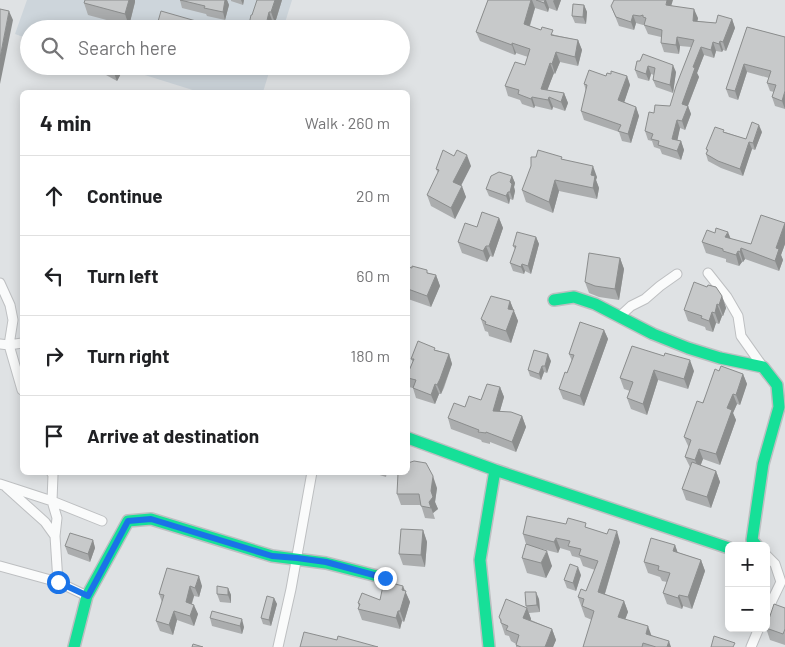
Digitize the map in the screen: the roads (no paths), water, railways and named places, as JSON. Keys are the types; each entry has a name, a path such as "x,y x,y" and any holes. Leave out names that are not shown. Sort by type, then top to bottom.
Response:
{"street":[{"path":"708,273 728,297 738,316 741,336 777,385 779,407 763,464 752,540 754,542"},
{"path":"619,317 630,306 645,299 677,274"},
{"path":"0,283 10,305 13,320 5,345 20,385"},
{"path":"554,300 574,297 595,304 688,348 720,358 763,367"},
{"path":"5,345 20,344"},
{"path":"410,439 495,470 725,547"},
{"path":"489,647 480,560 495,470"},
{"path":"53,475 52,501 57,518 55,536 58,582"},
{"path":"278,647 297,558 311,475"},
{"path":"1,483 102,521"},
{"path":"1,483 45,522 55,536"},
{"path":"74,647 88,596 128,521 151,519 272,556 326,562 385,578"},
{"path":"771,562 785,567"},
{"path":"770,605 781,582 771,562"},
{"path":"0,566 58,582 88,596"},
{"path":"751,647 757,632"}]}
